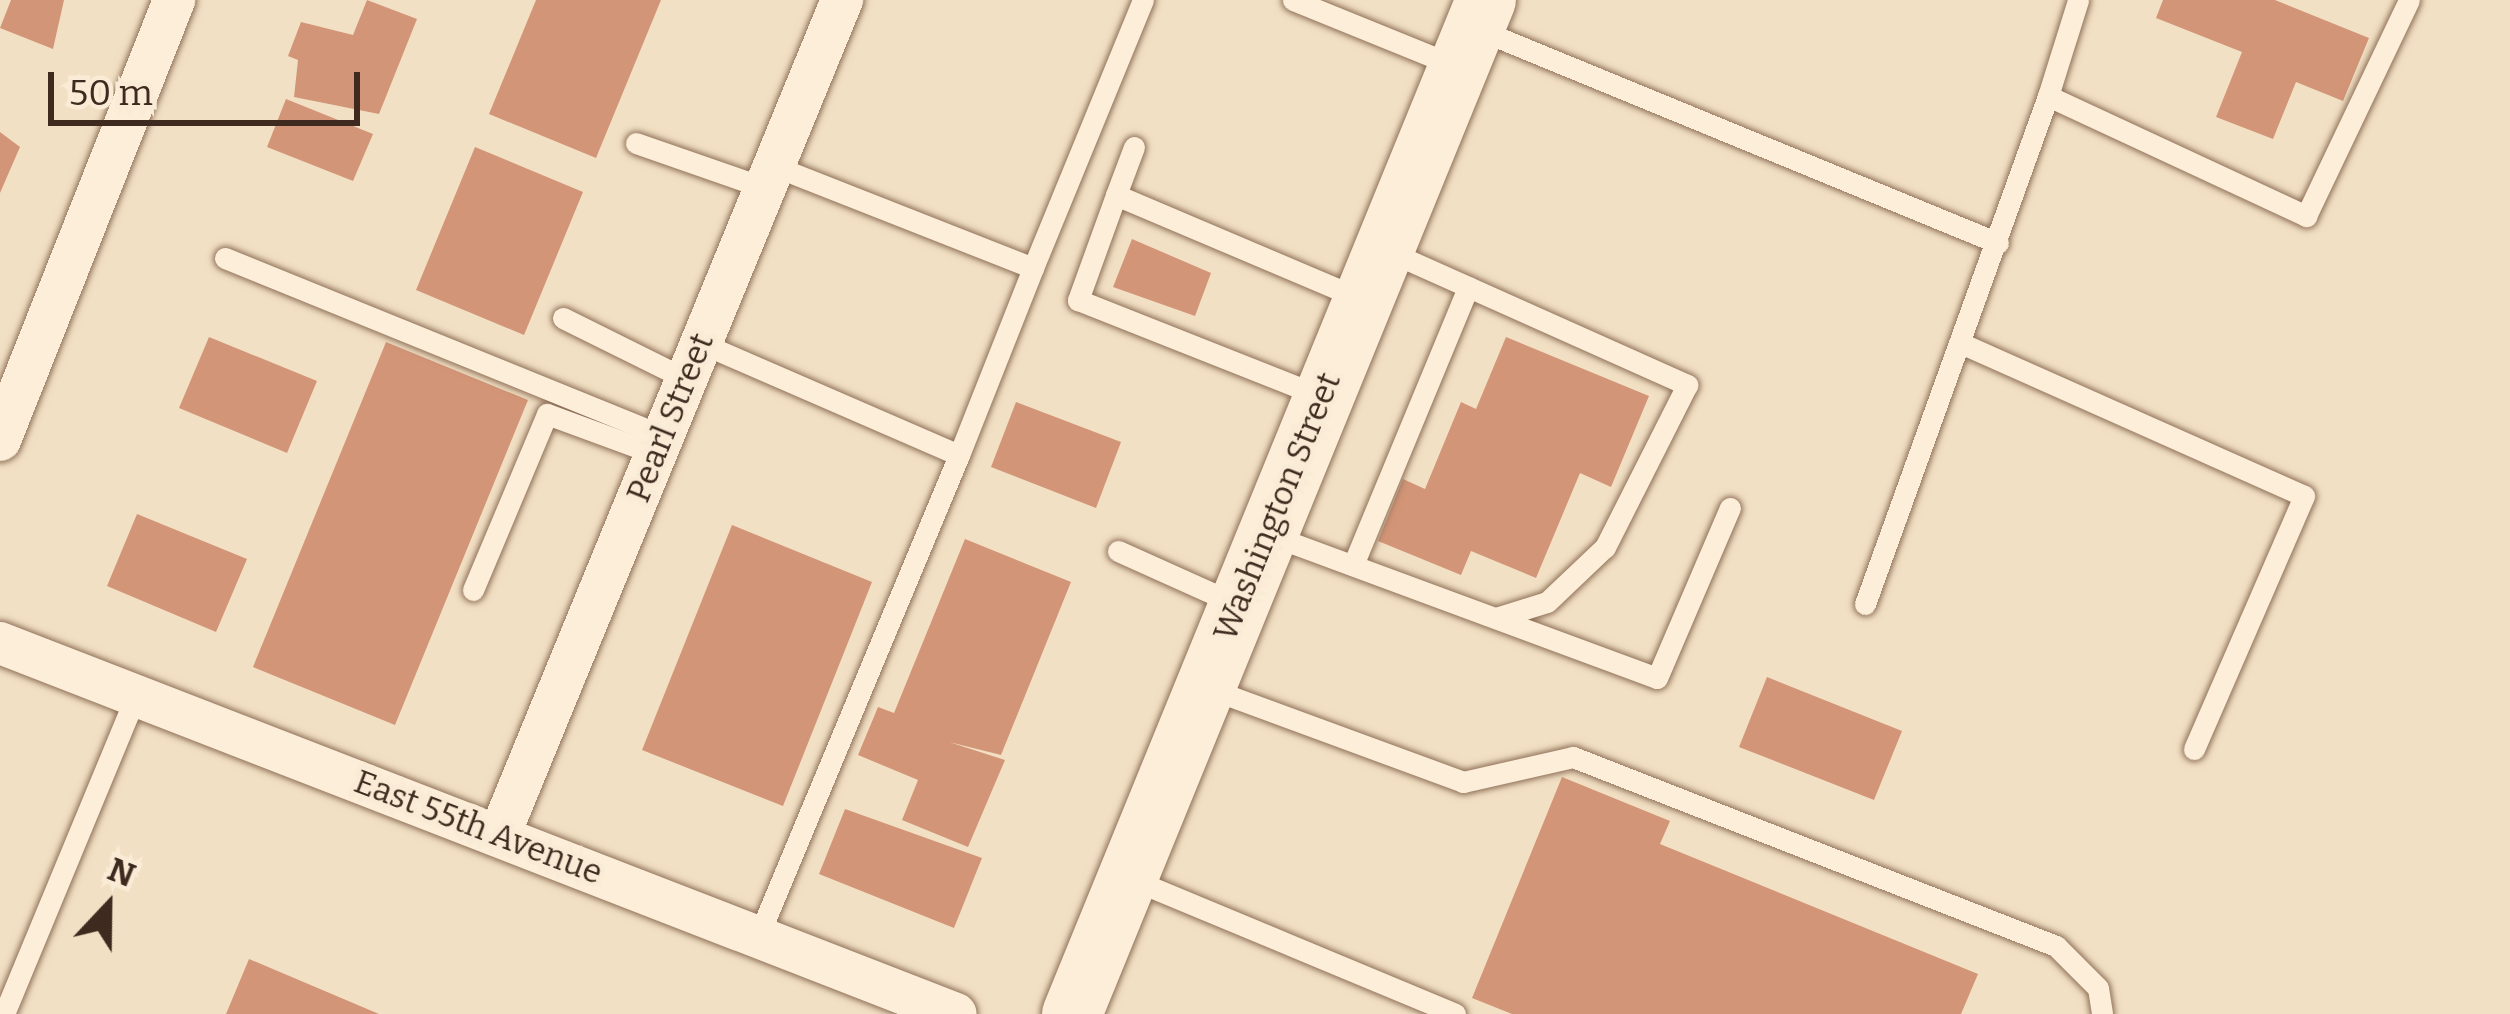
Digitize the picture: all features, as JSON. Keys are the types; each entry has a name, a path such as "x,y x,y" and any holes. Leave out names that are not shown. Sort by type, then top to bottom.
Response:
{"main road":[{"name":"Washington Street","path":"1072,1014 1472,31"}],"street":[{"path":"0,440 174,0"},
{"name":"Pearl Street","path":"499,836 842,0"},
{"name":"East 55th Avenue","path":"0,643 956,1014"}],"lane":[{"path":"758,937 1143,0"},
{"path":"1293,0 1472,31 1997,243"},
{"path":"1865,604 1965,345 2078,0"},
{"path":"2048,96 2306,216 2409,0"},
{"path":"636,143 769,177 1033,268"},
{"path":"1134,147 1078,300 1322,396"},
{"path":"1116,195 1372,274 1468,287 1687,386 1605,547 1547,602 1496,618"},
{"path":"225,258 659,446"},
{"path":"1353,565 1468,287"},
{"path":"563,318 959,455"},
{"path":"1965,345 2304,496 2194,749"},
{"path":"473,590 547,413 659,446"},
{"path":"1267,533 1657,678 1730,508"},
{"path":"1118,551 1238,605"},
{"path":"1204,687 1463,782 1573,757 1594,764 2056,946 2098,988 2102,1014"},
{"path":"4,1014 136,696"},
{"path":"1128,877 1455,1014"}],"building":[{"path":"11,0 64,0 53,49 0,28"},
{"path":"367,0 417,19 379,114 294,97 298,60 288,56 301,22 353,35"},
{"path":"536,0 661,0 596,158 489,114"},
{"path":"2163,0 2275,0 2369,38 2343,101 2296,82 2273,139 2216,117 2242,52 2156,18"},
{"path":"286,99 373,134 353,181 267,147"},
{"path":"0,132 20,147 0,193"},
{"path":"475,147 583,192 524,335 416,290"},
{"path":"1132,239 1211,273 1195,316 1113,287"},
{"path":"209,337 317,381 287,453 179,408"},
{"path":"1506,337 1649,396 1611,487 1580,473 1536,578 1471,551 1461,575 1378,541 1403,479 1425,489 1461,402 1476,409"},
{"path":"386,342 528,400 395,725 253,667"},
{"path":"1016,402 1121,442 1096,508 991,467"},
{"path":"137,514 247,559 216,632 107,586"},
{"path":"732,525 872,582 783,806 642,750"},
{"path":"965,539 1071,582 1001,755 949,742 1005,760 968,847 902,820 918,780 858,755 878,707 894,713"},
{"path":"1767,677 1902,731 1874,800 1739,747"},
{"path":"1562,777 1670,821 1660,844 1978,974 1961,1014 1512,1014 1472,998"},
{"path":"845,809 982,858 954,928 819,874"},
{"path":"249,959 379,1014 226,1014"}]}
